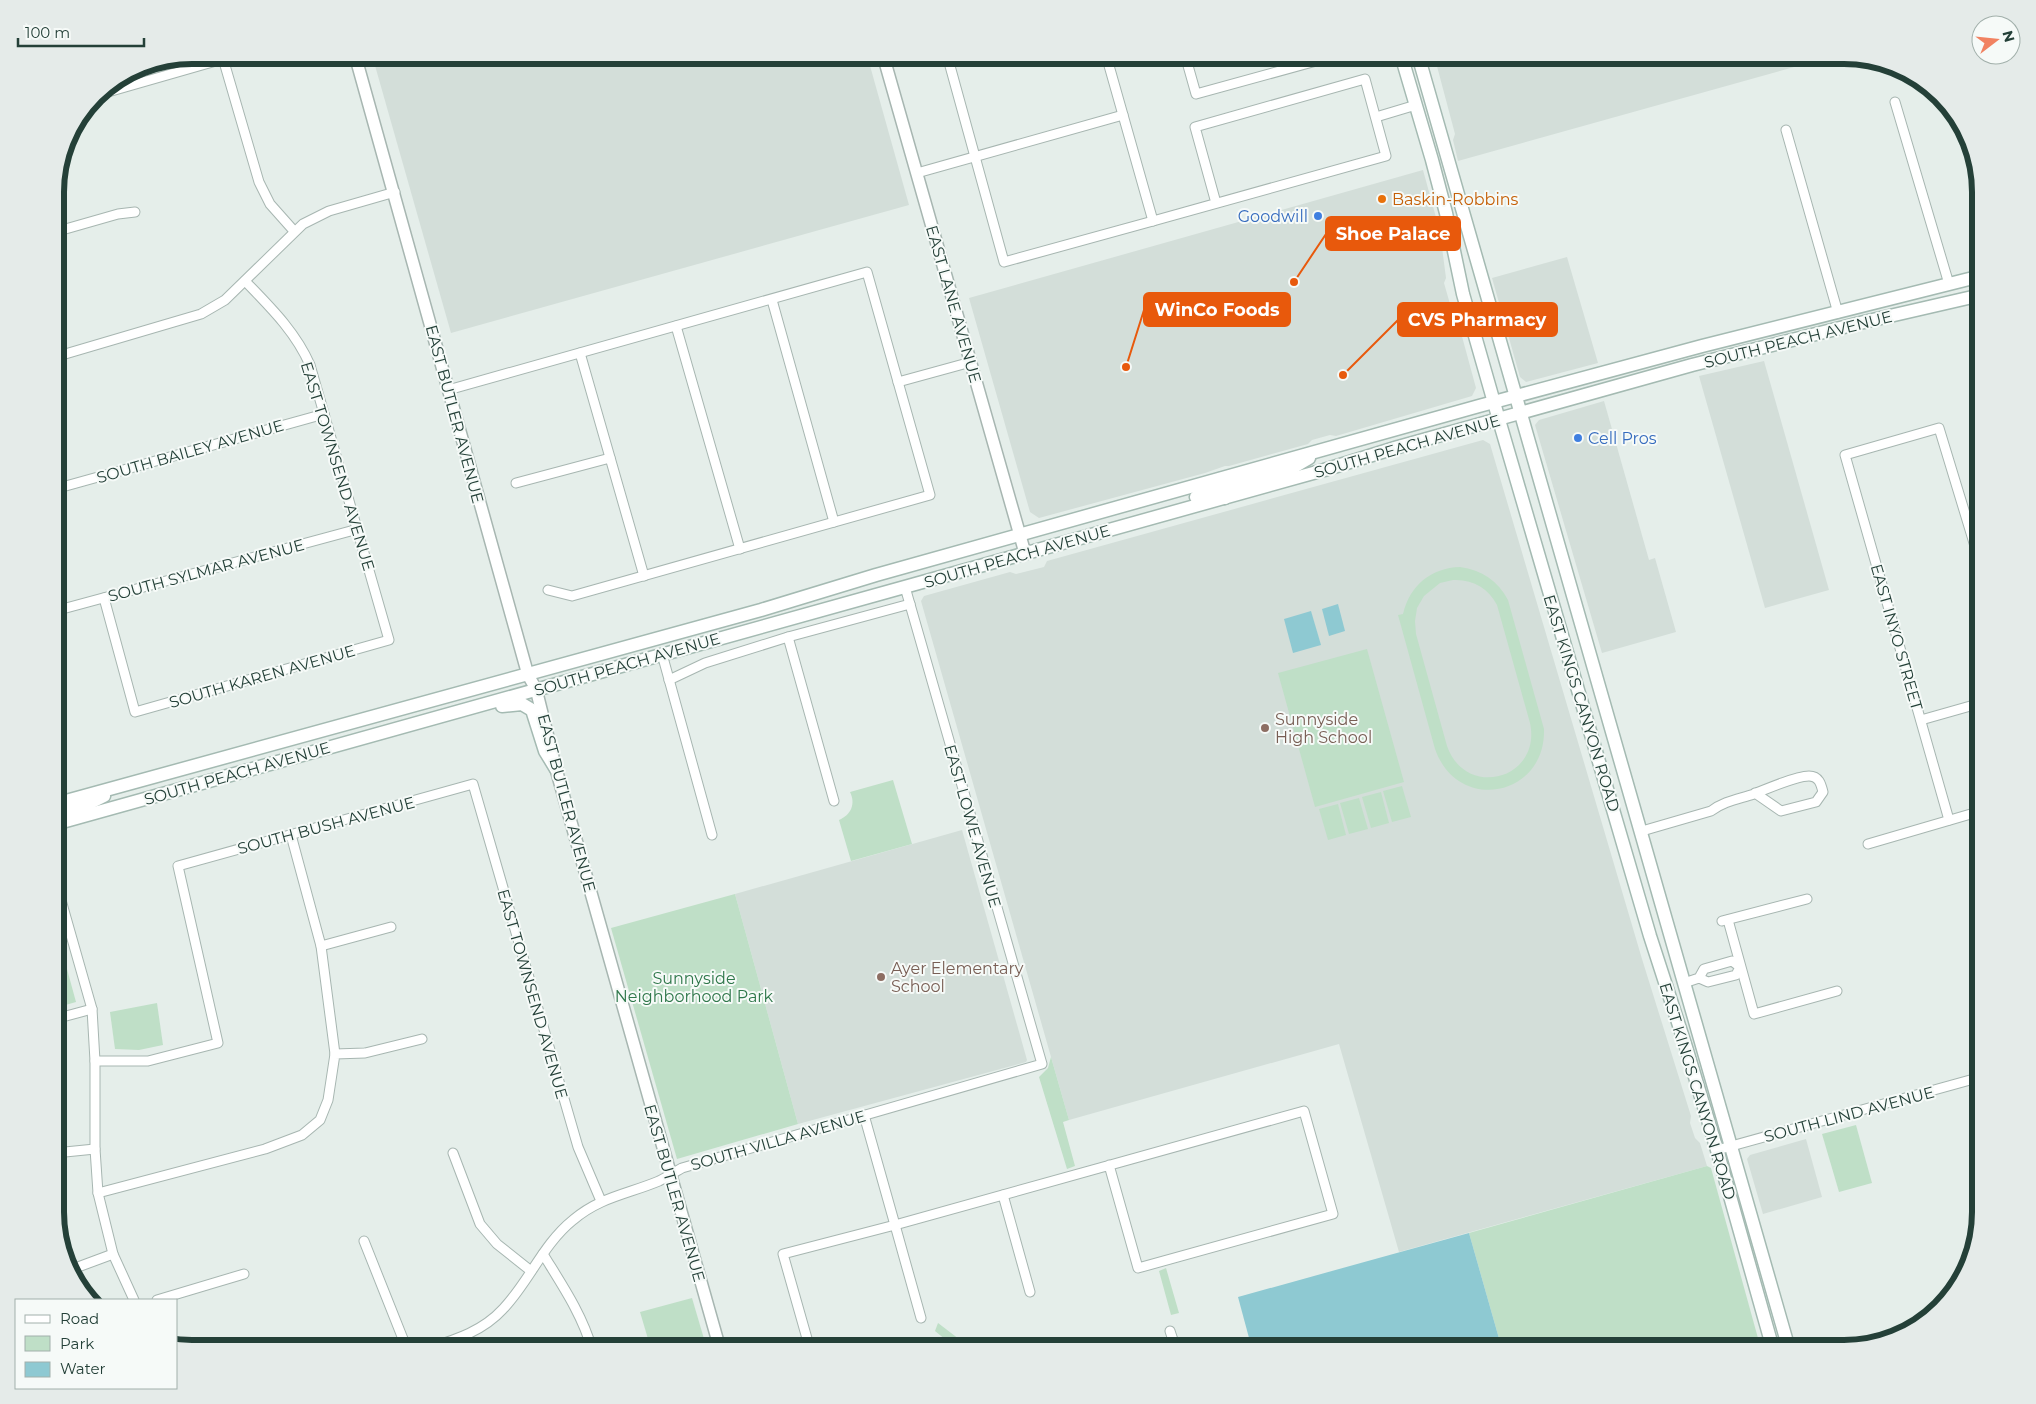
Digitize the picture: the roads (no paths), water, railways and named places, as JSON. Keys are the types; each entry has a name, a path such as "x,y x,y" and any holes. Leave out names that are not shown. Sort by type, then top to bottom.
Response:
{"main road":[{"name":"EAST KINGS CANYON ROAD","path":"1404,64 1446,213 1462,289 1499,420 1650,936 1717,1150 1770,1340"},
{"name":"EAST KINGS CANYON ROAD","path":"1421,64 1786,1340"},
{"name":"SOUTH PEACH AVENUE","path":"64,802 761,610 1020,534 1515,396 1972,278"},
{"path":"1868,321 1902,306 1940,295 1949,284"},
{"name":"SOUTH PEACH AVENUE","path":"64,821 1225,498 1692,365 1868,321 1972,298"},
{"path":"1747,351 1781,335 1832,321 1838,313"},
{"path":"1692,365 1699,357 1744,344 1758,333"},
{"path":"1225,498 1226,489 1233,485 1292,468 1324,449"},
{"path":"1120,527 1149,511 1214,491 1219,487 1220,479"},
{"path":"905,587 905,579 911,573 956,559 959,553"},
{"path":"462,710 473,712 514,703 528,706 532,710 545,751 556,768"},
{"path":"64,813 165,774"}],"street":[{"path":"114,90 199,64"},
{"path":"224,64 256,176 270,204 294,231"},
{"name":"EAST BUTLER AVENUE","path":"358,64 395,192 528,675 536,689 556,768 717,1340"},
{"name":"EAST LANE AVENUE","path":"886,64 1025,553"},
{"path":"949,64 1004,262 1386,156 1365,79 1195,127 1216,203"},
{"path":"1109,64 1153,221"},
{"path":"1188,64 1196,94 1305,64"},
{"path":"1895,102 1949,284"},
{"path":"1376,117 1416,105"},
{"path":"917,173 1123,115"},
{"path":"1786,130 1838,313"},
{"path":"64,354 201,314 219,305 294,231 311,219 329,211 395,192"},
{"path":"64,229 118,214 135,212"},
{"path":"448,390 867,272 930,495 572,596 548,590"},
{"name":"EAST TOWNSEND AVENUE","path":"245,281 277,313 296,338 310,365 390,640"},
{"path":"772,300 834,522"},
{"path":"676,326 740,549"},
{"path":"580,353 644,576"},
{"path":"898,382 971,362"},
{"name":"SOUTH BAILEY AVENUE","path":"64,486 324,414"},
{"name":"EAST INYO STREET","path":"1948,820 1845,455 1938,428 1970,527"},
{"path":"516,483 610,458"},
{"path":"1970,527 1972,534"},
{"name":"SOUTH SYLMAR AVENUE","path":"64,609 358,529"},
{"name":"EAST LOWE AVENUE","path":"905,587 1042,1064"},
{"name":"SOUTH KAREN AVENUE","path":"104,598 135,712 390,640"},
{"name":"SOUTH PEACH AVENUE","path":"669,680 705,662 910,604"},
{"path":"788,637 834,801"},
{"path":"662,654 712,835"},
{"path":"1921,720 1972,706"},
{"path":"1642,831 1710,811 1720,804 1809,776 1817,778 1823,792 1816,802 1781,811 1755,794"},
{"name":"EAST TOWNSEND AVENUE","path":"473,784 578,1147 601,1201"},
{"name":"SOUTH BUSH AVENUE","path":"94,1061 148,1061 218,1043 178,866 473,784"},
{"path":"1868,844 1972,813"},
{"path":"98,1193 265,1149 302,1135 320,1120 328,1100 335,1054 321,946 291,835"},
{"path":"1807,899 1725,921 1754,1014 1837,991"},
{"path":"64,918 92,1009 95,1149 98,1193 113,1254 134,1299"},
{"path":"321,946 390,927"},
{"path":"1699,978 1704,969 1732,961 1740,966"},
{"path":"1684,983 1699,978 1708,982 1736,975 1740,966"},
{"path":"64,1017 92,1009"},
{"path":"335,1054 365,1053 422,1039"},
{"name":"SOUTH VILLA AVENUE","path":"460,1340 502,1311 543,1254 567,1225 591,1206 601,1201 659,1181 682,1168 1042,1064"},
{"name":"SOUTH LIND AVENUE","path":"1717,1150 1972,1079"},
{"path":"807,1340 783,1254 895,1225 1109,1165 1304,1111 1333,1214 1138,1268 1109,1165"},
{"path":"864,1115 921,1318"},
{"path":"64,1152 95,1149"},
{"path":"453,1152 480,1224 497,1244 531,1271"},
{"path":"1003,1195 1030,1292"},
{"path":"364,1241 403,1340"},
{"path":"77,1268 113,1254"},
{"path":"543,1254 584,1322 589,1340"},
{"path":"159,1299 244,1274"},
{"path":"1170,1331 1173,1340"}],"water":[{"path":"1338,604 1345,631 1329,636 1322,609"},
{"path":"1311,611 1321,645 1293,653 1284,619"},
{"path":"1469,1233 1499,1340 1250,1340 1238,1297"}],"place":[{"name":"Baskin-Robbins","path":"1382,199"},
{"name":"Goodwill","path":"1318,216"},
{"name":"Shoe Palace","path":"1294,282"},
{"name":"WinCo Foods","path":"1126,367"},
{"name":"CVS Pharmacy","path":"1343,375"},
{"name":"Cell Pros","path":"1578,438"},
{"name":"Sunnyside High School","path":"1265,728"},
{"name":"Ayer Elementary School","path":"881,977"}],"park label":[{"name":"Sunnyside Neighborhood Park","path":"694,987"}]}
